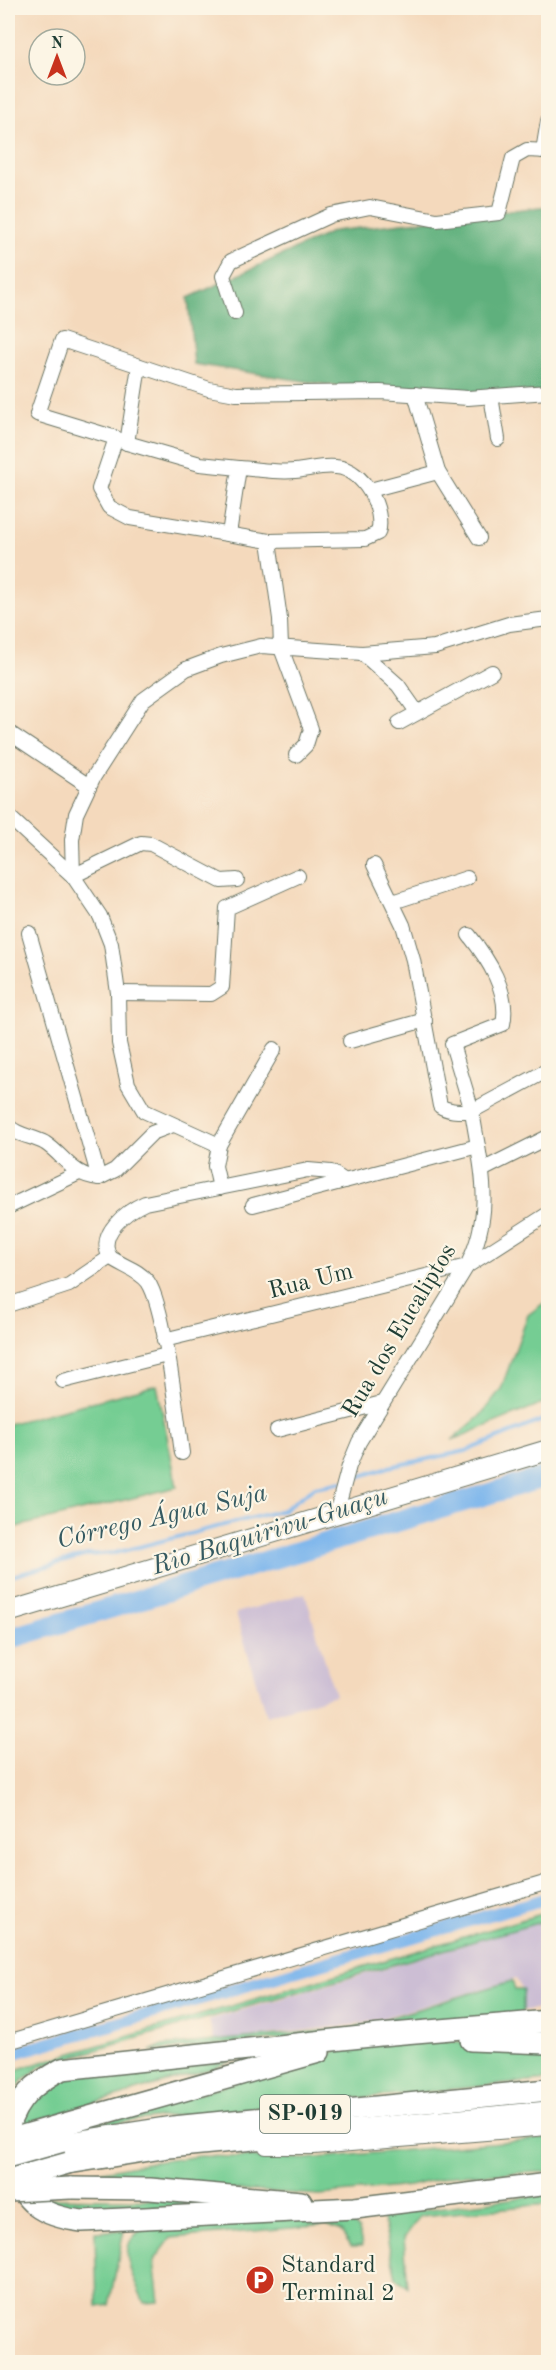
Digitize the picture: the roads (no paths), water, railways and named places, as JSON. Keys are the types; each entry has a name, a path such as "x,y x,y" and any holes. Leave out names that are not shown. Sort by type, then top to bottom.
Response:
{"main road":[{"path":"8,1612 549,1450"},
{"path":"8,2128 13,2112 23,2096 45,2078 62,2069 381,2035 549,2021"},
{"path":"8,2140 63,2144 381,2035 549,2043"},
{"name":"SP-019","path":"8,2158 63,2144 173,2127 549,2090"},
{"name":"SP-019","path":"8,2180 63,2144 213,2142 549,2112"},
{"path":"8,2165 17,2186 29,2202 45,2213 82,2221 355,2208 549,2184"},
{"path":"8,2192 71,2188 209,2192 355,2208"}],"street":[{"path":"234,313 223,276 231,261 331,215 370,207 437,220 499,213 513,158 527,150 546,151 549,121"},
{"path":"139,366 122,440 99,489 109,507 130,518 269,541 365,539 378,533 382,521 370,490 348,471 336,466 292,472 200,464 122,440 37,414 62,340 209,389 236,394 491,396 549,392"},
{"path":"415,394 438,472 479,538"},
{"path":"491,396 498,439"},
{"path":"229,534 239,468"},
{"path":"370,490 438,472"},
{"path":"269,541 280,619 281,648 311,729 306,745 296,755"},
{"path":"73,876 72,840 75,823 89,786 143,700 186,669 221,656 261,646 362,653 435,647 509,624 549,619"},
{"path":"362,653 398,685 417,712"},
{"path":"399,723 492,672"},
{"path":"8,732 89,786"},
{"path":"8,816 73,876 100,916 115,964 119,1043 128,1084 144,1111 219,1145"},
{"path":"73,876 141,843 151,844 221,881 237,880"},
{"path":"374,865 393,902 413,960 440,1106 445,1110 472,1111 549,1070"},
{"path":"118,993 211,994 218,991 222,987 227,908 298,876"},
{"path":"393,902 467,878"},
{"path":"29,933 99,1178"},
{"name":"Rua dos Eucaliptos","path":"336,1514 349,1466 382,1403 467,1266 480,1235 484,1217 482,1170 472,1111 452,1044 503,1024 505,1014 504,1001 489,960 469,935"},
{"path":"350,1041 425,1020"},
{"path":"220,1188 215,1166 219,1145 274,1049"},
{"path":"8,1126 15,1133 47,1144 79,1173 99,1178 115,1170 152,1133 173,1125"},
{"path":"482,1170 549,1137"},
{"path":"253,1205 478,1146"},
{"path":"182,1453 164,1340 154,1297 146,1280 110,1257 107,1251 108,1237 125,1213 145,1203 308,1170 331,1172 345,1181"},
{"path":"8,1207 79,1173"},
{"path":"467,1266 549,1214"},
{"path":"8,1305 69,1285 110,1257"},
{"name":"Rua Um","path":"164,1340 467,1266"},
{"path":"63,1381 166,1355"},
{"path":"277,1430 382,1403"},
{"path":"8,2042 549,1882"},
{"path":"213,2142 314,2147 549,2128"}],"waterway":[{"name":"Córrego Água Suja","path":"349,1480 389,1467 466,1451 548,1418 546,1334 548,1332"},
{"name":"Rio Baquirivu-Guaçu","path":"8,1639 548,1476"},
{"name":"Córrego Água Suja","path":"8,1575 12,1576 87,1555 115,1553 283,1510 315,1487 342,1482"},
{"path":"8,2055 548,1898"}],"place":[{"name":"Standard Terminal 2","path":"260,2280"}]}
